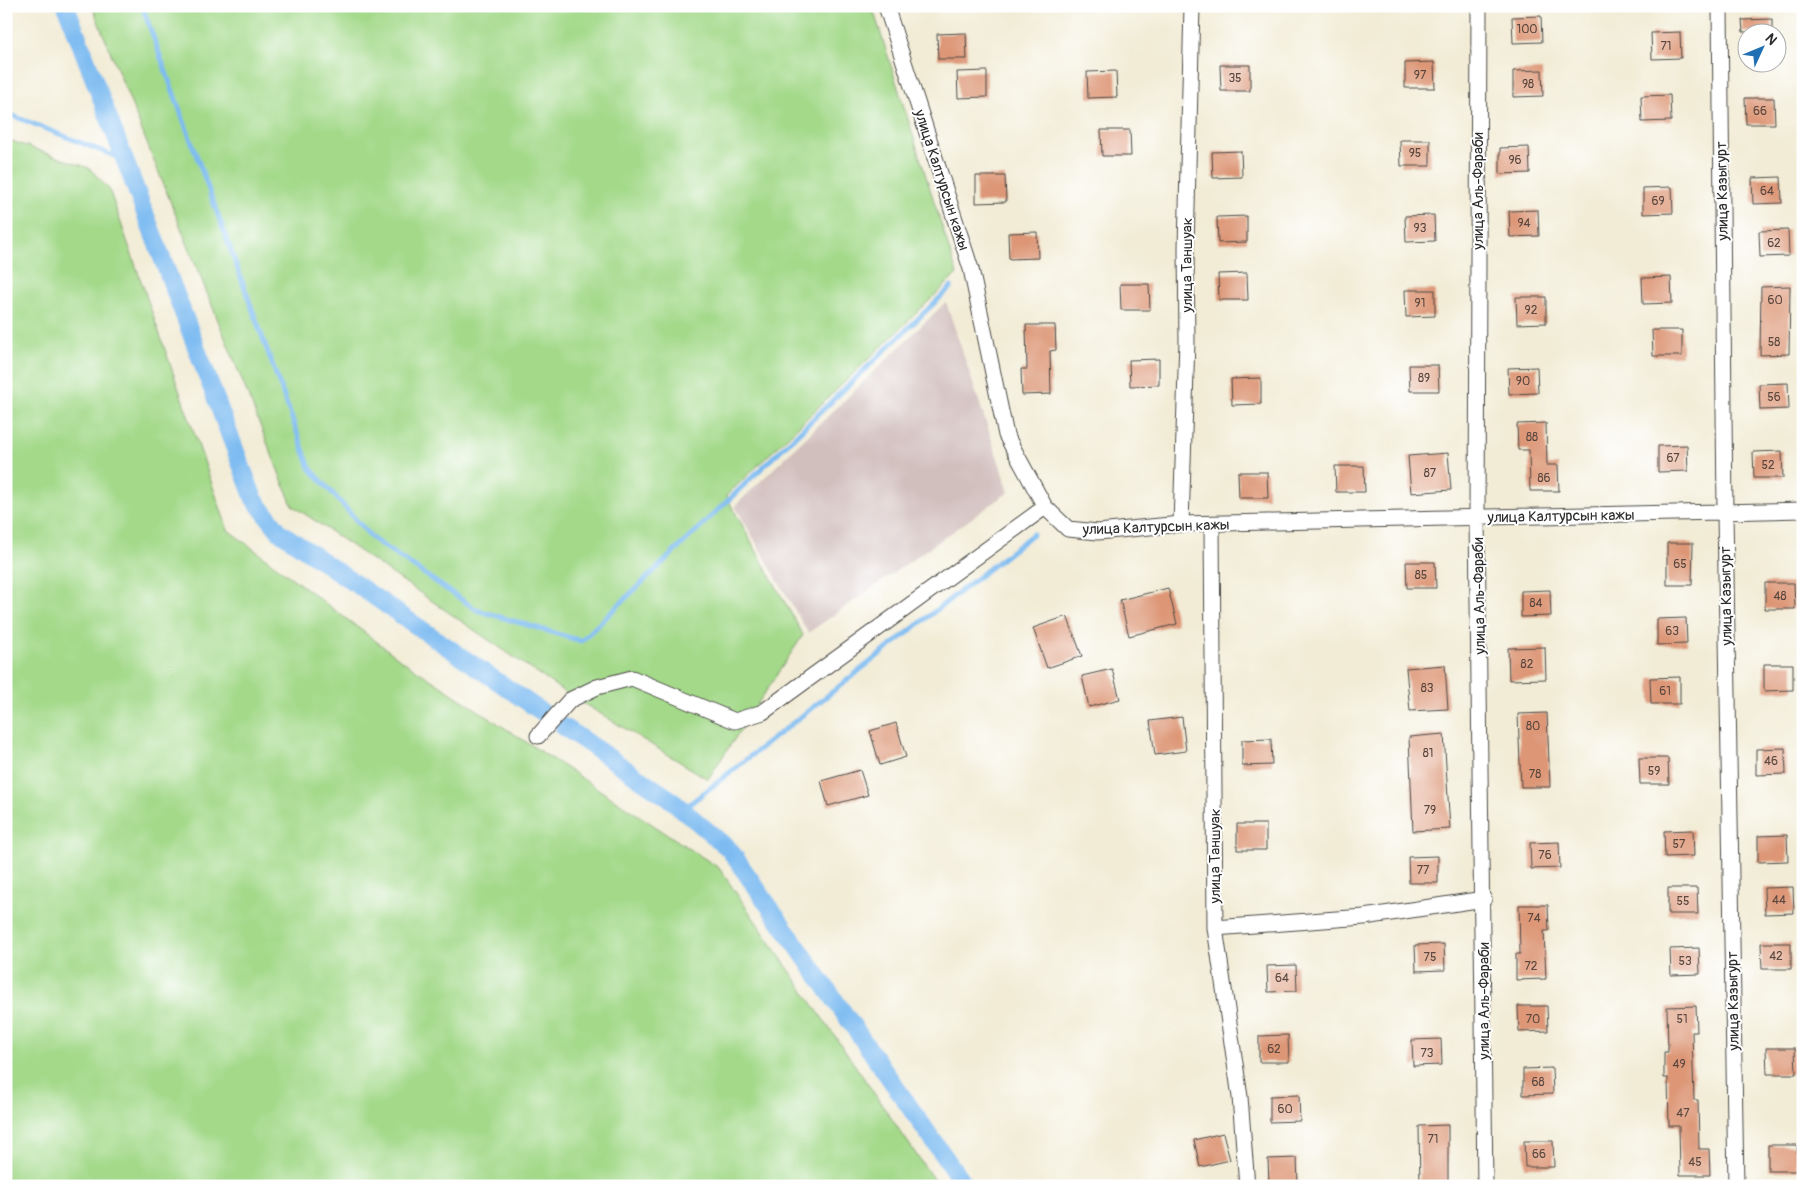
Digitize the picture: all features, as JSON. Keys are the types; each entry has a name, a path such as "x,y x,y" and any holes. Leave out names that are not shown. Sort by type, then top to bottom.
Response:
{"street":[{"name":"улица Калтурсын кажы","path":"886,6 971,269 1006,434 1045,507 1068,529 1098,532 1180,524 1212,525 1803,510"},
{"name":"улица Таншуак","path":"1180,524 1187,341 1186,248 1192,6"},
{"name":"улица Аль-Фараби","path":"1479,6 1477,518 1484,899 1486,1186"},
{"name":"улица Казыгурт","path":"1720,6 1725,512 1736,1186"},
{"path":"538,736 570,700 597,687 632,678 735,721 763,712 1045,507"},
{"name":"улица Таншуак","path":"1212,525 1215,928 1240,1097 1247,1186"},
{"path":"1215,928 1364,917 1484,899"}],"shaded area":[{"path":"946,302 1009,492 808,633 735,506"}],"green space":[{"path":"92,6 872,6 957,274 726,496 803,635 708,779 563,691 292,505"},
{"path":"6,139 89,168 109,189 228,530 401,660 719,868 938,1186 6,1186"}],"building":[{"path":"1541,16 1542,42 1513,43 1512,17"},
{"path":"1772,19 1772,22 1742,22 1742,20"},
{"path":"1680,32 1681,58 1652,59 1651,33"},
{"path":"966,33 967,59 938,59 937,34"},
{"path":"1434,62 1435,88 1405,88 1405,63"},
{"path":"1220,65 1250,65 1250,91 1221,91"},
{"path":"1542,70 1543,96 1513,97 1513,71"},
{"path":"987,71 987,97 958,98 957,72"},
{"path":"1116,71 1117,97 1088,98 1087,72"},
{"path":"1670,95 1671,121 1642,122 1641,96"},
{"path":"1745,98 1774,98 1775,124 1746,124"},
{"path":"1101,130 1130,130 1131,156 1102,156"},
{"path":"1400,140 1430,140 1430,166 1401,166"},
{"path":"1529,147 1530,173 1500,174 1500,148"},
{"path":"1241,151 1242,177 1213,178 1212,152"},
{"path":"976,176 1005,176 1006,202 976,203"},
{"path":"1781,177 1782,203 1753,204 1752,178"},
{"path":"1672,187 1673,213 1643,214 1643,188"},
{"path":"1538,210 1539,236 1510,237 1509,211"},
{"path":"1434,215 1435,241 1406,242 1405,216"},
{"path":"1247,216 1247,242 1218,243 1217,217"},
{"path":"1788,230 1789,256 1760,257 1759,231"},
{"path":"1037,232 1038,258 1009,259 1008,233"},
{"path":"1247,273 1248,300 1219,300 1218,274"},
{"path":"1671,277 1672,303 1643,304 1642,278"},
{"path":"1120,284 1149,284 1150,310 1121,310"},
{"path":"1790,286 1789,354 1760,355 1761,287"},
{"path":"1405,290 1435,290 1435,316 1406,317"},
{"path":"1516,297 1546,297 1546,323 1517,324"},
{"path":"1026,325 1055,325 1056,350 1050,351 1051,394 1022,395 1021,369 1027,369"},
{"path":"1652,330 1682,330 1682,356 1653,356"},
{"path":"1159,359 1159,385 1130,386 1129,360"},
{"path":"1409,365 1438,365 1439,391 1410,391"},
{"path":"1537,367 1538,393 1509,394 1508,368"},
{"path":"1261,378 1261,404 1232,405 1231,379"},
{"path":"1788,383 1789,409 1760,410 1759,384"},
{"path":"1546,423 1547,465 1558,465 1559,491 1530,491 1529,450 1518,450 1517,424"},
{"path":"1687,445 1688,471 1658,472 1658,446"},
{"path":"1782,451 1783,478 1754,478 1753,452"},
{"path":"1448,453 1451,490 1411,493 1408,456"},
{"path":"1335,466 1364,466 1365,492 1336,492"},
{"path":"1238,472 1267,472 1268,498 1239,498"},
{"path":"1667,543 1693,543 1692,585 1667,585"},
{"path":"1406,562 1435,562 1436,588 1407,588"},
{"path":"1765,583 1794,583 1795,609 1765,609"},
{"path":"1168,588 1177,624 1129,636 1120,600"},
{"path":"1550,590 1551,616 1521,617 1521,591"},
{"path":"1067,616 1082,656 1047,668 1033,628"},
{"path":"1686,618 1687,644 1657,645 1657,619"},
{"path":"1545,647 1546,679 1509,680 1508,648"},
{"path":"1764,664 1793,664 1793,690 1764,691"},
{"path":"1445,665 1448,709 1410,711 1406,668"},
{"path":"1112,669 1120,699 1089,707 1082,676"},
{"path":"1680,677 1680,704 1651,704 1650,678"},
{"path":"1547,713 1550,787 1521,787 1518,714"},
{"path":"1182,717 1186,751 1155,755 1150,721"},
{"path":"896,723 906,757 880,765 870,731"},
{"path":"1444,734 1450,829 1413,831 1409,737"},
{"path":"1271,739 1272,765 1242,766 1242,740"},
{"path":"1785,748 1786,774 1756,775 1756,749"},
{"path":"1639,758 1668,758 1669,784 1640,784"},
{"path":"860,770 868,795 828,806 821,781"},
{"path":"1237,824 1266,824 1266,850 1237,850"},
{"path":"1693,830 1694,856 1665,857 1664,831"},
{"path":"1787,835 1788,861 1758,862 1758,836"},
{"path":"1559,842 1560,868 1531,869 1530,843"},
{"path":"1438,856 1438,883 1409,883 1408,857"},
{"path":"1793,887 1794,913 1765,914 1764,888"},
{"path":"1668,888 1697,888 1698,914 1668,914"},
{"path":"1519,905 1548,905 1549,931 1544,931 1546,979 1516,980 1516,954 1520,954"},
{"path":"1761,943 1791,943 1791,969 1762,969"},
{"path":"1444,944 1445,970 1416,971 1415,945"},
{"path":"1699,948 1700,974 1671,975 1670,949"},
{"path":"1296,965 1297,991 1268,992 1267,966"},
{"path":"1518,1006 1547,1006 1548,1031 1519,1032"},
{"path":"1696,1006 1697,1032 1692,1032 1694,1100 1698,1100 1699,1149 1709,1149 1710,1175 1680,1175 1679,1126 1669,1126 1668,1078 1664,1078 1664,1052 1668,1052 1667,1007"},
{"path":"1288,1035 1289,1062 1259,1062 1259,1036"},
{"path":"1441,1039 1442,1065 1413,1066 1412,1040"},
{"path":"1766,1048 1795,1048 1796,1074 1767,1074"},
{"path":"1552,1068 1553,1094 1523,1095 1523,1069"},
{"path":"1299,1095 1300,1121 1270,1122 1270,1096"},
{"path":"1448,1125 1448,1186 1420,1186 1419,1126"},
{"path":"1223,1133 1230,1160 1200,1167 1194,1140"},
{"path":"1524,1141 1553,1141 1554,1167 1525,1167"},
{"path":"1768,1145 1797,1145 1798,1171 1768,1171"},
{"path":"1297,1158 1298,1184 1269,1185 1268,1159"}],"waterway":[{"path":"66,6 254,499 280,532 542,712"},
{"path":"142,6 310,468 373,539 477,610 581,641 951,287"},
{"path":"6,113 127,161"},
{"path":"682,810 1033,534"},
{"path":"564,727 670,799 729,849 965,1186"}]}
